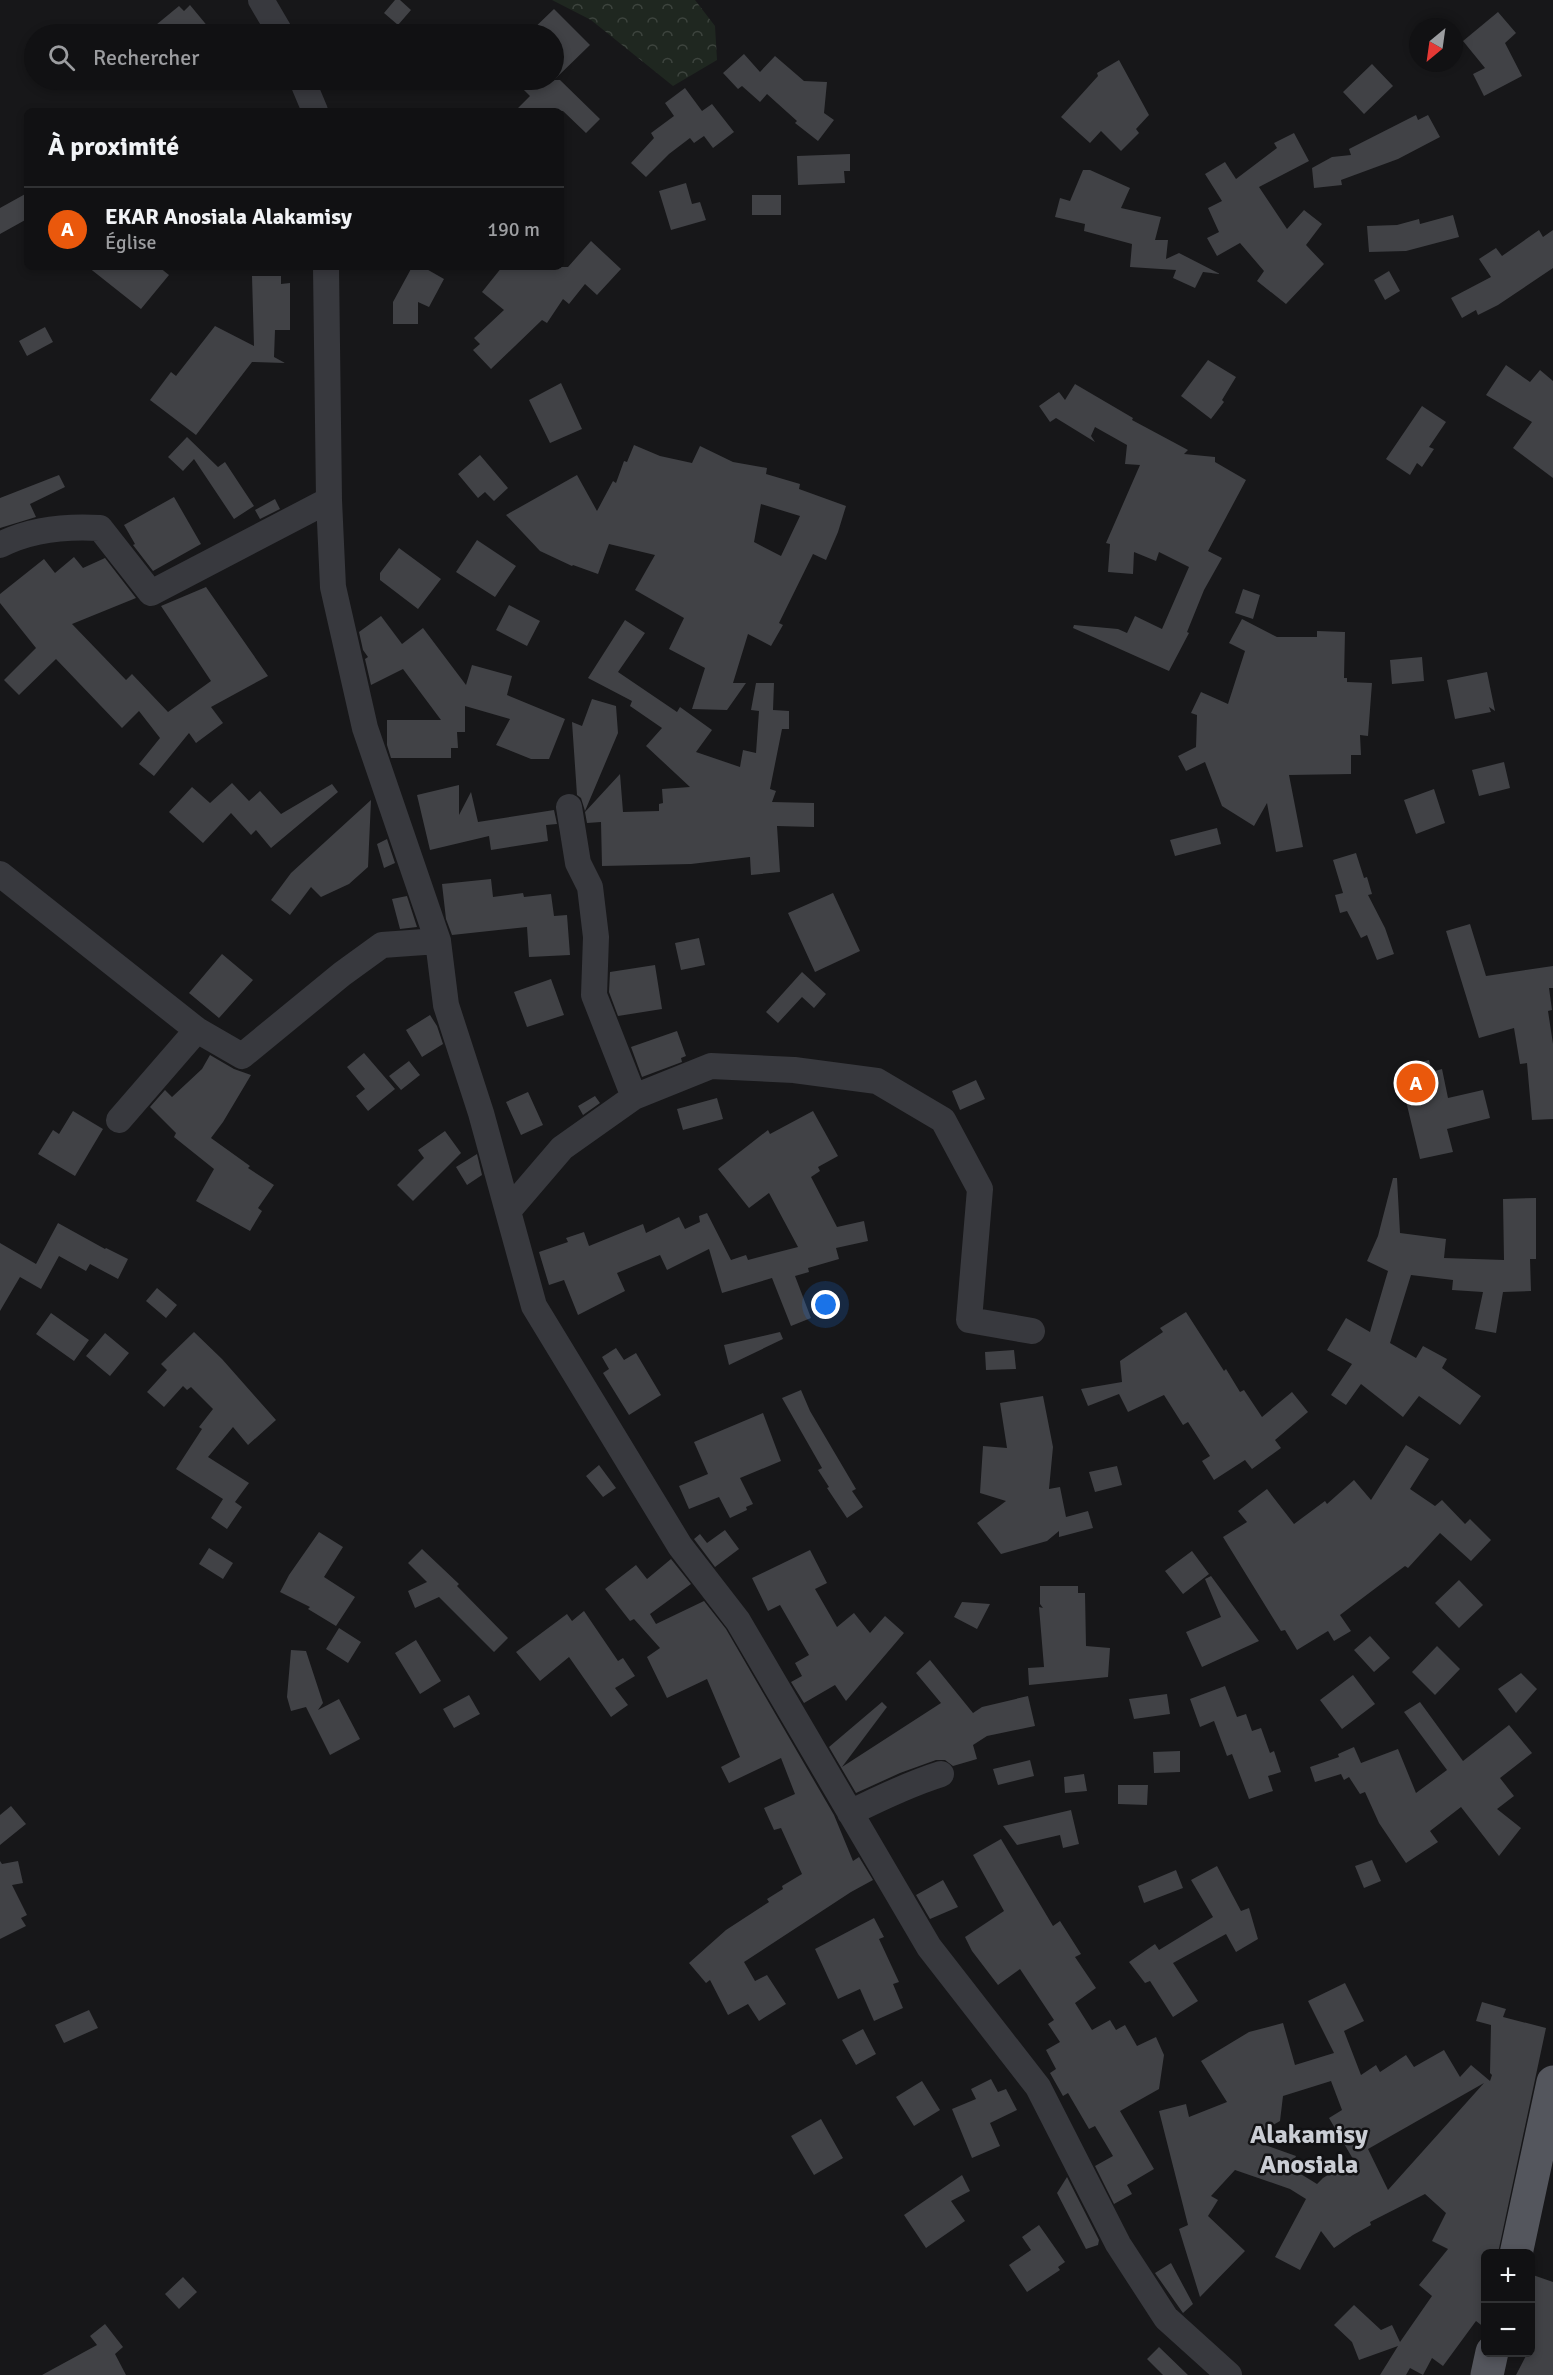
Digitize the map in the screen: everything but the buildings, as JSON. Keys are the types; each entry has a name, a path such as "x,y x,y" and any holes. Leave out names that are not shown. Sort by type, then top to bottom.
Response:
{"main road":[{"path":"1517,2249 1553,2082"},
{"path":"1487,2375 1491,2357"}],"street":[{"path":"261,0 275,24"},
{"path":"306,90 314,108"},
{"path":"326,270 329,500 333,587 364,728 438,941 446,1005 481,1113 534,1306 680,1546 738,1621 929,1947 1038,2087 1118,2244 1166,2318 1228,2375"},
{"path":"0,545 19,536 71,526 100,528 151,593 329,500"},
{"path":"568,807 578,863 590,887 596,937 594,995 634,1097"},
{"path":"0,874 196,1030 242,1056 342,974 382,945 438,941"},
{"path":"119,1120 196,1030"},
{"path":"508,1211 562,1148 634,1097 711,1066 794,1070 877,1081 943,1120 980,1189 969,1320 1032,1331"},
{"path":"850,1813 908,1785 941,1774"}],"green space":[{"path":"552,0 695,0 715,26 717,60 673,86 591,20"}],"place":[{"name":"EKAR Anosiala Alakamisy","path":"1416,1083"}],"district":[{"name":"Alakamisy Anosiala","path":"1309,2149"}]}
